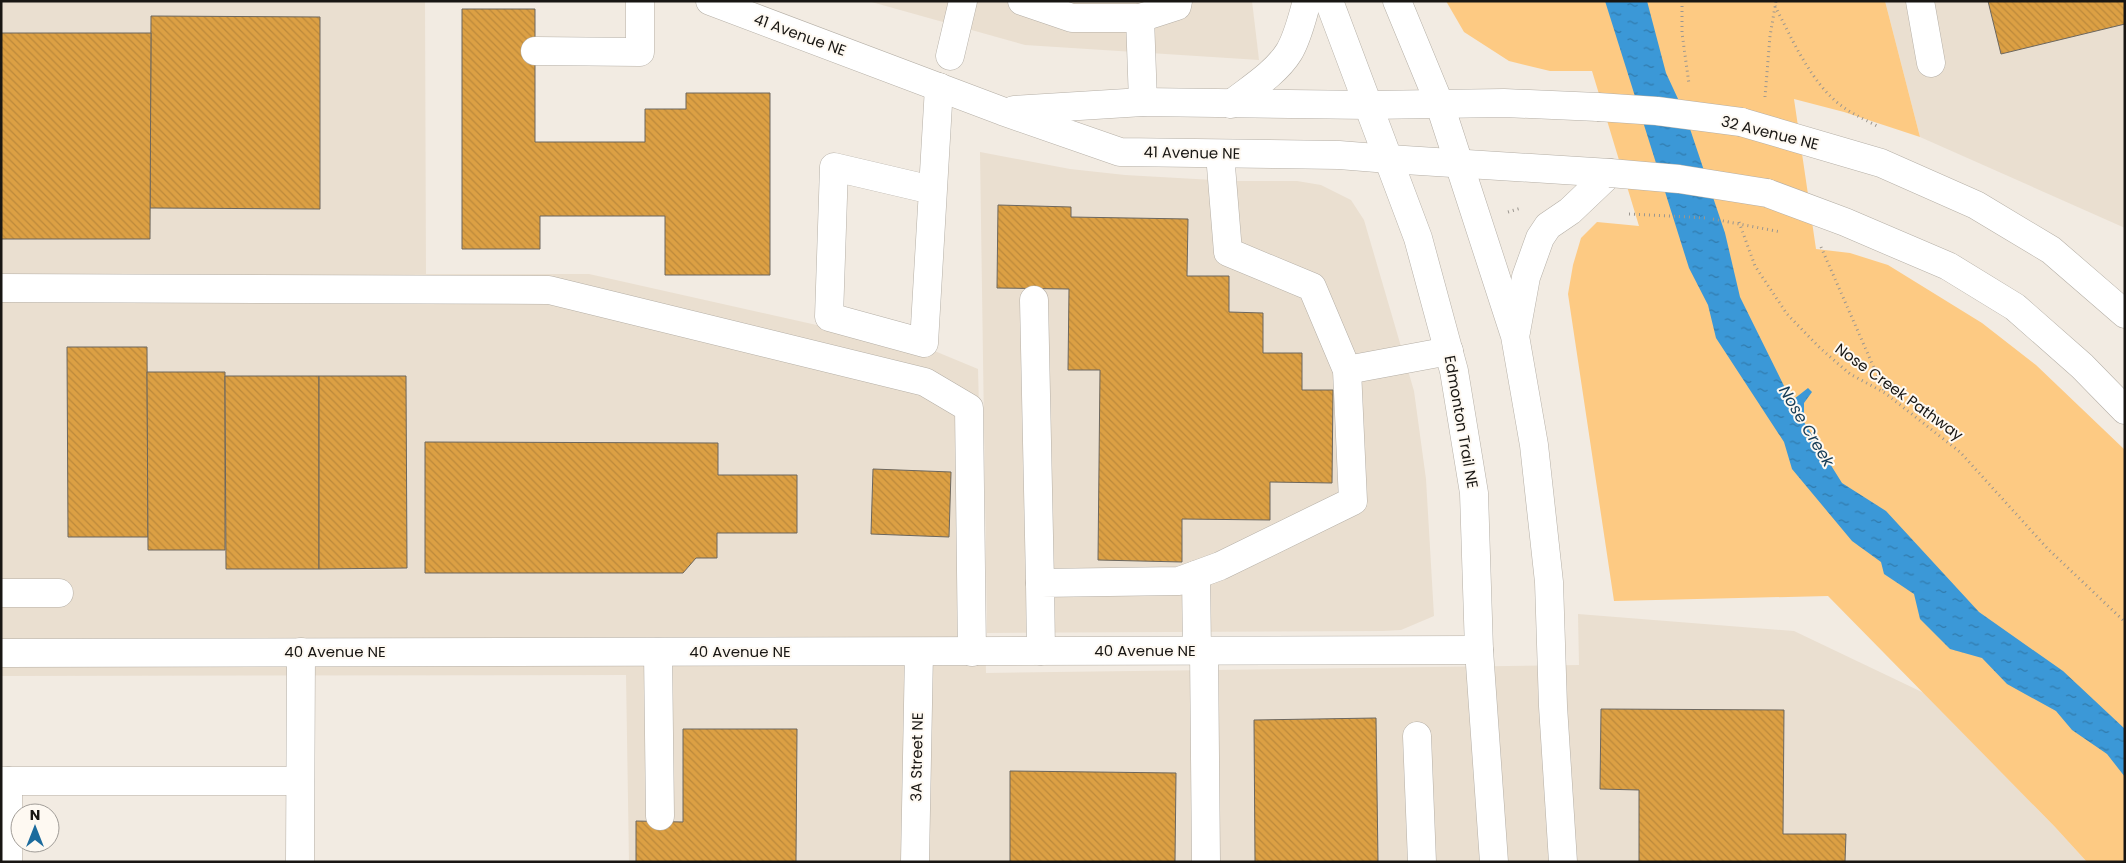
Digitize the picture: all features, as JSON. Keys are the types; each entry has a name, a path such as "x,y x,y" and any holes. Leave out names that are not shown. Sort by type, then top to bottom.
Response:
{"main road":[{"path":"535,51 640,52 640,1"},
{"name":"41 Avenue NE","path":"710,1 1002,111 1120,152 1338,155 1389,159"},
{"path":"950,56 963,1"},
{"path":"1022,1 1072,18 1140,18 1177,6 1178,1"},
{"path":"1232,104 1257,84 1288,53 1300,26 1307,1"},
{"name":"Edmonton Trail NE","path":"1329,1 1418,238 1454,372 1474,493 1479,650 1494,862"},
{"path":"1397,1 1440,105 1515,336 1534,445 1549,582 1553,706 1563,862"},
{"path":"1920,1 1931,63"},
{"path":"1140,18 1143,102"},
{"path":"932,190 834,167 829,317 924,343 939,87"},
{"name":"41 Avenue NE","path":"1002,111 1143,102 1369,105"},
{"name":"32 Avenue NE","path":"1369,105 1504,103 1657,111 1741,122 1881,163 1976,206 2051,250 2125,314"},
{"path":"1040,583 1179,581 1220,566 1353,501 1346,370 1312,287 1228,252 1220,154"},
{"path":"1389,159 1679,179 1767,193 1845,222 1948,266 2015,307 2082,366 2125,410"},
{"path":"1515,336 1526,277 1540,238 1548,226 1570,211 1610,173"},
{"path":"1,288 549,290 925,382 969,408 972,652"},
{"path":"1034,300 1041,651"},
{"path":"1346,370 1448,351"},
{"path":"1196,575 1206,862"},
{"path":"1,593 59,593"},
{"name":"40 Avenue NE","path":"1,653 1479,650"},
{"path":"300,862 301,652"},
{"path":"658,652 660,816"},
{"name":"3A Street NE","path":"915,862 919,652"},
{"path":"1417,736 1422,862"},
{"path":"8,862 5,781 300,781"}],"path":[{"path":"1682,1 1682,33 1687,77 1690,86"},
{"path":"1765,96 1776,1"},
{"path":"1775,6 1800,56 1827,92 1843,107 1884,130"},
{"path":"1502,214 1526,207"},
{"path":"1628,214 1707,218 1781,232"},
{"name":"Nose Creek Pathway","path":"1738,221 1755,266 1787,314 1820,348 1850,374 1885,393 1960,452 2047,548 2125,622"},
{"path":"1821,246 1885,393"}],"shaded area":[{"path":"1,1 425,1 426,274 589,274 937,352 978,369 986,673 1579,665 1578,614 1794,631 1924,693 2087,862 629,862 626,675 1,676"},
{"path":"868,1 1252,1 1259,60 1025,45"},
{"path":"1446,1 1885,1 1920,137 1844,112 1794,99 1816,249 1850,253 1888,265 1982,323 2036,365 2125,450 2125,862 2087,862 1828,596 1614,601 1568,294 1573,265 1581,238 1597,222 1639,226 1592,71 1550,71 1509,61 1464,32"},
{"path":"1885,1 2125,1 2125,228 1920,137"},
{"path":"980,152 1070,169 1125,175 1231,181 1297,181 1321,185 1351,200 1364,220 1414,391 1426,479 1434,616 1401,630 1383,631 987,633"}],"water":[{"path":"1605,1 1647,1 1666,73 1685,114 1725,233 1740,297 1789,396 1794,399 1808,388 1812,392 1804,403 1804,422 1842,483 1886,511 1979,612 2063,671 2125,729 2125,777 2107,754 2072,730 2056,711 2007,684 1982,658 1950,649 1920,619 1914,594 1884,574 1881,562 1852,541 1792,469 1784,442 1716,338 1708,305 1689,268"}],"building":[{"path":"1988,1 2125,1 2125,24 2001,54"},
{"path":"462,9 535,9 535,142 645,142 645,109 686,109 686,93 770,93 770,275 665,275 665,216 540,216 540,249 462,249"},
{"path":"151,16 320,17 320,209 150,208"},
{"path":"1,33 151,33 150,239 1,239"},
{"path":"998,205 1071,207 1071,217 1188,219 1187,276 1229,276 1229,312 1263,313 1263,353 1302,353 1302,390 1333,390 1332,483 1270,482 1270,520 1182,519 1182,562 1098,560 1100,370 1068,370 1069,289 997,288"},
{"path":"67,347 147,347 148,537 68,537"},
{"path":"147,372 225,372 225,550 148,550"},
{"path":"225,376 319,376 319,569 226,569"},
{"path":"319,376 406,376 407,568 319,569"},
{"path":"425,442 718,443 718,475 797,475 797,533 717,533 717,558 696,558 683,573 425,573"},
{"path":"873,469 951,472 949,537 871,534"},
{"path":"1601,709 1784,710 1783,834 1846,834 1845,862 1639,862 1639,790 1600,789"},
{"path":"1376,718 1378,862 1255,862 1254,720"},
{"path":"683,729 797,729 796,862 636,862 636,821 683,822"},
{"path":"1010,771 1176,773 1175,862 1010,862"}],"water label":[{"name":"Nose Creek","path":"1807,426"}]}
